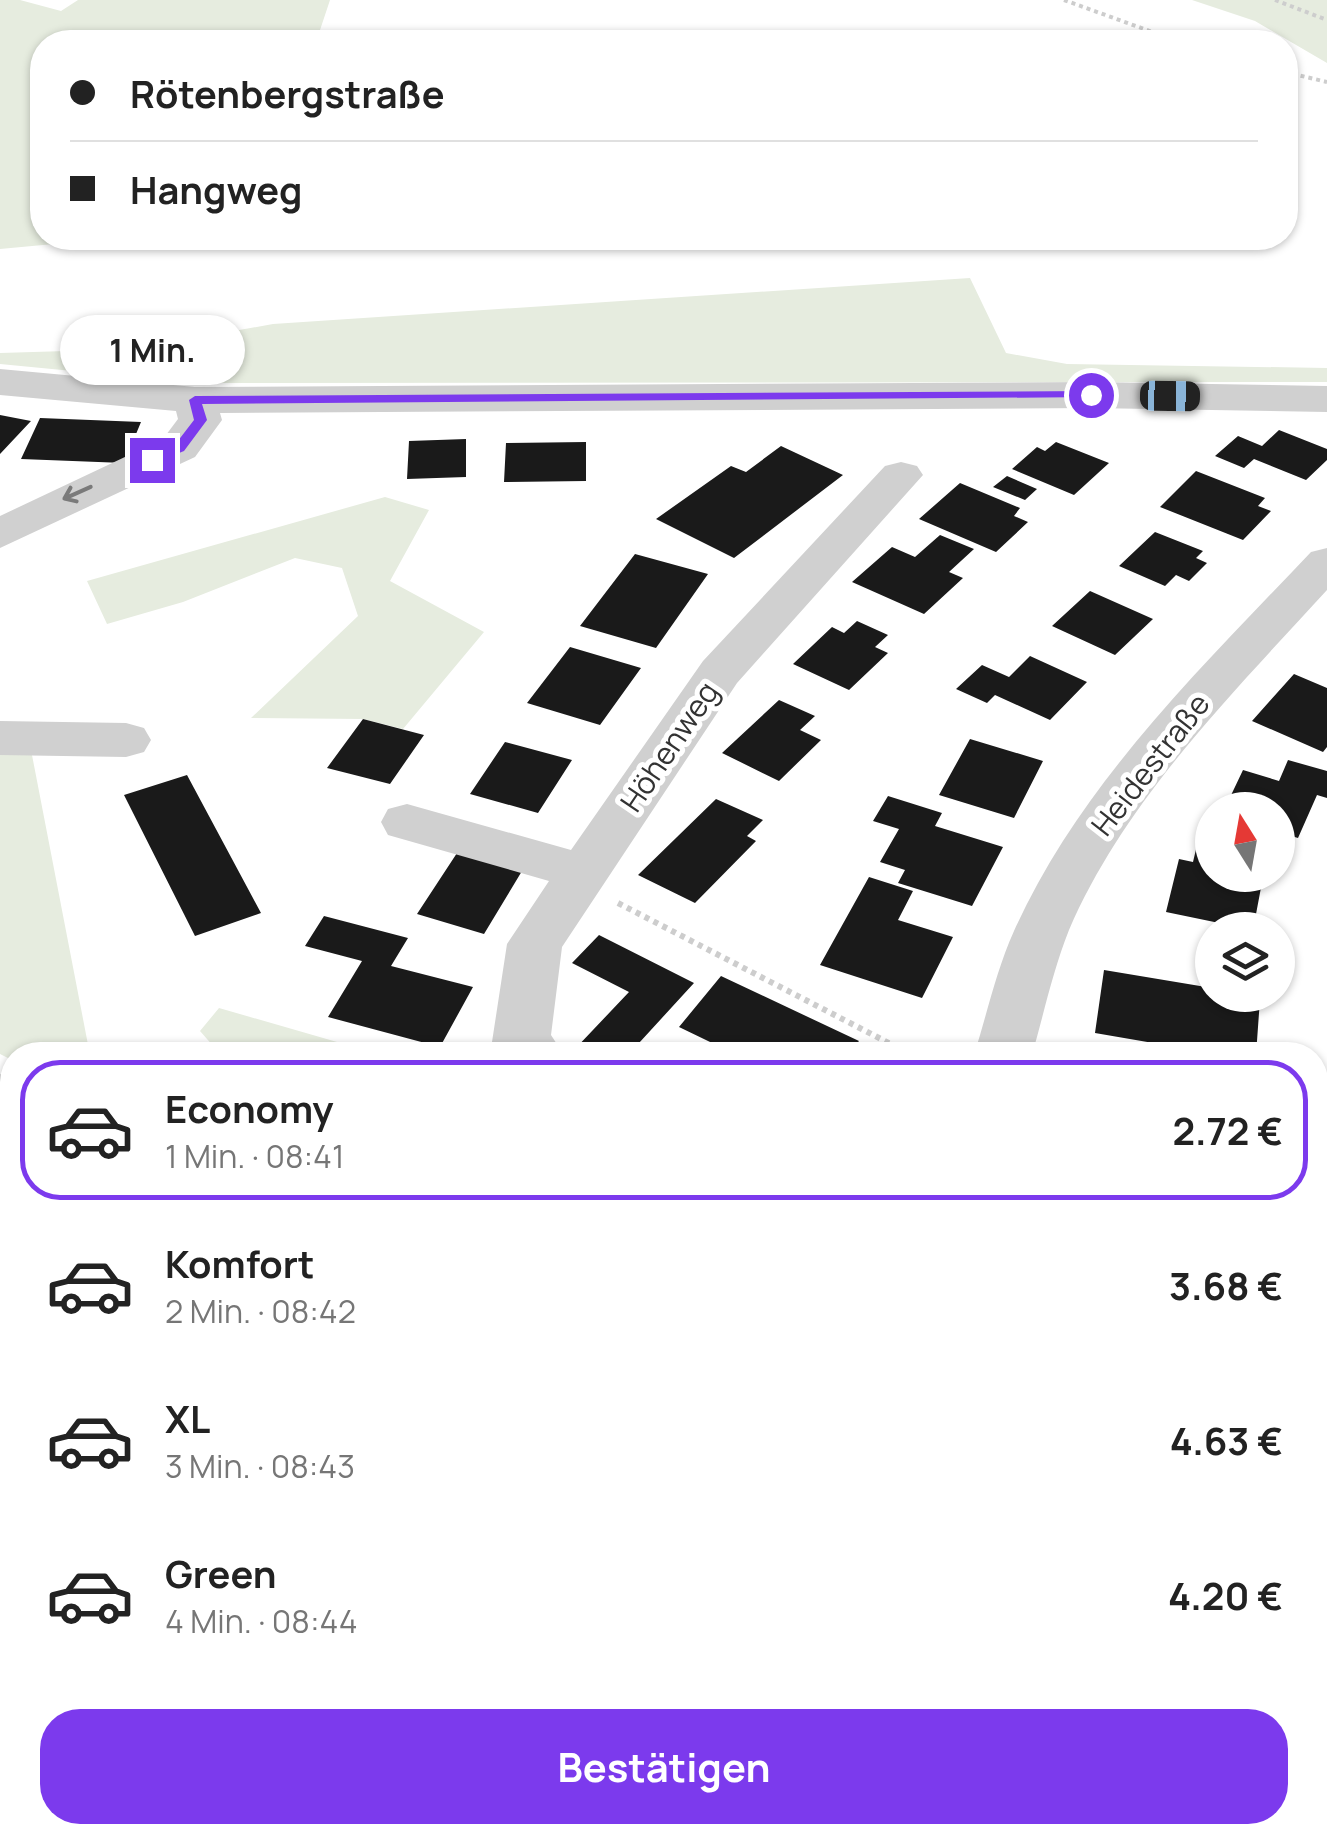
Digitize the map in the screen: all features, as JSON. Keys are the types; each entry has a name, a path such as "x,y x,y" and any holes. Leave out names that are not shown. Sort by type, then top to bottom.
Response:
{"street":[{"path":"0,382 195,400 1091,395 1327,399"},
{"path":"0,534 68,497 179,448 200,420 195,400"},
{"name":"Höhenweg","path":"521,1042 535,944 720,672 901,476"},
{"name":"Heidestraße","path":"1006,1042 1046,920 1106,816 1188,712 1327,562"},
{"path":"0,738 126,740"},
{"path":"407,822 580,877"}],"path":[{"path":"1064,0 1147,30"},
{"path":"1275,0 1327,20"},
{"path":"1298,75 1327,82"},
{"path":"580,877 888,1042"}],"shaded area":[{"path":"0,0 20,0 61,11 78,0 330,0 320,30 30,30 30,246 0,249"},
{"path":"1192,0 1327,0 1327,63 1298,46 1298,30 1270,30"},
{"path":"970,278 1006,353 1067,364 1327,368 1327,382 197,383 0,364 0,353 133,349 273,324"},
{"path":"385,497 429,510 390,581 484,632 403,729 363,719 251,718 358,616 342,568 295,558 183,602 107,624 87,581"},
{"path":"0,754 32,755 87,1042 0,1042"},
{"path":"219,1008 337,1042 210,1042 200,1031"}],"building":[{"path":"0,415 31,421 0,454"},
{"path":"40,418 141,422 124,463 21,459"},
{"path":"1279,430 1327,449 1327,460 1306,480 1254,459 1244,468 1215,456 1238,436 1262,446"},
{"path":"466,439 466,477 407,479 409,441"},
{"path":"586,442 586,481 504,482 506,443"},
{"path":"1056,442 1109,463 1074,495 1012,469 1037,447 1045,451"},
{"path":"781,446 843,475 734,558 656,519 731,466 746,472"},
{"path":"1196,471 1265,498 1258,506 1271,511 1243,540 1160,507"},
{"path":"1007,476 1037,489 1025,500 993,487"},
{"path":"960,483 1020,508 1014,516 1028,522 996,552 919,519"},
{"path":"1155,532 1203,551 1196,558 1207,563 1189,581 1176,575 1165,586 1119,566"},
{"path":"940,535 974,549 949,572 963,578 924,614 852,582 892,547 915,557"},
{"path":"635,554 708,574 656,648 580,626"},
{"path":"1090,591 1153,619 1115,655 1052,626"},
{"path":"857,621 888,635 875,647 888,653 849,690 793,664 832,627 844,633"},
{"path":"570,647 641,668 600,725 527,703"},
{"path":"1030,656 1087,682 1050,720 995,695 987,703 956,689 982,665 1009,677"},
{"path":"1294,674 1327,688 1327,747 1323,752 1252,721"},
{"path":"779,700 815,716 800,730 821,740 779,781 722,753"},
{"path":"363,719 424,735 390,784 327,768"},
{"path":"970,739 1043,761 1014,818 939,795"},
{"path":"505,742 572,760 538,813 470,794"},
{"path":"1288,760 1327,771 1327,798 1317,795 1298,838 1295,792 1233,792 1243,770 1279,781"},
{"path":"187,775 261,913 195,936 124,795"},
{"path":"888,796 942,813 935,826 1003,847 972,906 898,883 905,870 880,862 899,829 873,821"},
{"path":"716,799 763,820 747,836 756,841 695,903 638,875"},
{"path":"457,853 522,871 484,934 417,914"},
{"path":"1195,854 1195,892 1260,892 1256,912 1195,912 1195,918 1166,912 1179,859 1193,862"},
{"path":"869,877 913,891 898,920 953,937 922,998 820,965"},
{"path":"324,916 408,938 391,966 473,987 443,1042 421,1042 328,1017 362,961 305,946"},
{"path":"599,935 694,983 640,1042 582,1042 629,992 572,963"},
{"path":"1104,970 1195,985 1195,1012 1259,1012 1257,1042 1147,1042 1095,1033"},
{"path":"721,976 859,1041 710,1042 679,1027"}],"route":[{"path":"152,460 179,448 200,420 195,400 1091,395"}]}
